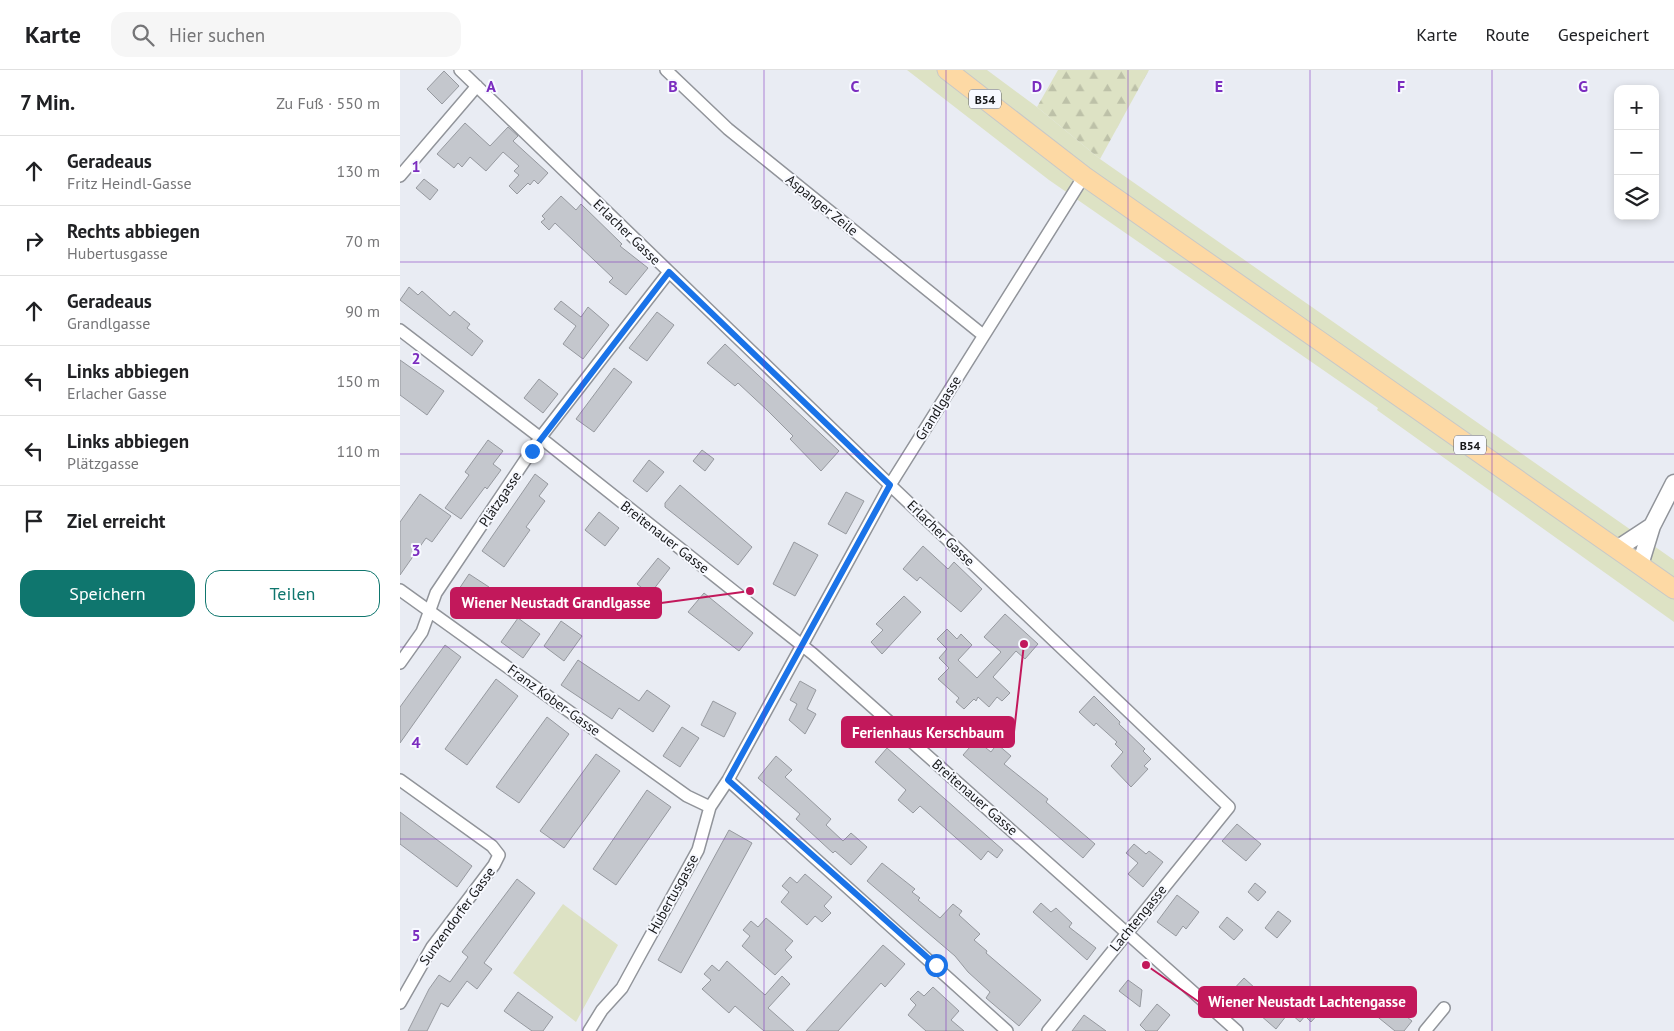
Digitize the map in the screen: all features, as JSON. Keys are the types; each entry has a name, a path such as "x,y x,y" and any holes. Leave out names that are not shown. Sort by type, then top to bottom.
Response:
{"main road":[{"name":"B54","path":"947,70 1084,176 1674,589"},
{"path":"1640,565 1652,526 1674,483"},
{"path":"1617,549 1652,526"}],"street":[{"name":"Erlacher Gasse","path":"460,70 890,485 1229,807"},
{"name":"Aspanger Zeile","path":"666,70 728,129 983,335"},
{"path":"400,176 477,86"},
{"name":"Grandlgasse","path":"802,645 890,485 1084,176"},
{"name":"Plätzgasse","path":"400,663 422,632 436,593 540,438 669,272"},
{"name":"Breitenauer Gasse","path":"400,330 802,645 1238,1031"},
{"name":"Franz Kober-Gasse","path":"400,590 687,796 710,807"},
{"name":"Hubertusgasse","path":"589,1031 602,1010 622,988 698,850 710,807 728,780 802,645"},
{"name":"Sunzendorfer Gasse","path":"400,780 492,846 499,855 489,873 432,947 400,1003"},
{"path":"728,780 1007,1031"},
{"name":"Lachtengasse","path":"1048,1031 1126,932 1229,807"},
{"path":"1425,1031 1444,1008"}],"green space":[{"path":"907,70 987,70 1037,107 1100,159 1674,560 1674,622 1377,410 1378,408 1049,180"},
{"path":"1058,70 1149,70 1100,159 1037,107"},
{"path":"563,904 618,945 576,1022 513,973"}],"building":[{"path":"444,71 459,86 442,104 427,89"},
{"path":"465,123 490,146 508,127 518,136 513,141 548,173 538,184 534,180 517,194 509,186 519,175 514,171 519,166 503,152 486,171 470,157 462,167 458,163 454,168 437,154"},
{"path":"424,179 438,190 430,200 416,188"},
{"path":"561,196 576,210 581,204 622,244 620,246 648,268 626,295 609,282 613,278 555,223 549,230 541,222 545,219 542,216"},
{"path":"409,287 418,295 422,291 450,316 454,311 470,324 467,328 483,341 472,356 400,300"},
{"path":"561,301 581,317 588,307 609,325 583,359 563,344 576,326 554,309"},
{"path":"657,312 674,325 647,361 629,348"},
{"path":"725,344 839,451 821,471 790,439 793,436 768,411 738,383 735,386 707,363"},
{"path":"400,360 444,391 427,415 400,395"},
{"path":"614,368 632,382 594,432 576,419"},
{"path":"539,379 558,394 543,413 524,398"},
{"path":"488,440 503,451 493,464 501,470 487,489 485,487 461,519 445,508 469,475 465,472"},
{"path":"702,450 714,459 705,471 693,461"},
{"path":"649,460 664,472 647,492 633,481"},
{"path":"535,474 548,484 539,496 545,501 526,527 530,530 504,567 482,551"},
{"path":"680,485 752,547 738,565 665,507 665,503"},
{"path":"846,492 864,501 846,534 828,524"},
{"path":"420,494 451,516 432,542 426,538 400,575 400,522"},
{"path":"599,512 619,528 605,546 585,530"},
{"path":"794,542 818,555 795,596 773,584"},
{"path":"923,546 948,569 954,562 982,589 961,612 920,577 917,581 903,569"},
{"path":"658,558 670,568 650,594 637,584"},
{"path":"469,574 489,587 473,612 453,598"},
{"path":"704,593 753,633 739,651 688,612"},
{"path":"904,596 921,612 882,654 871,642 883,630 876,624"},
{"path":"1005,614 1038,644 1025,659 1016,651 993,677 1010,693 1002,701 997,697 989,707 978,697 976,701 974,699 964,709 956,702 959,698 938,679 949,668 939,658 947,649 937,639 947,629 957,639 961,634 972,645 958,660 977,678 1001,652 984,637"},
{"path":"518,618 540,634 523,658 501,642"},
{"path":"561,621 582,636 564,661 544,646"},
{"path":"445,645 461,657 400,743 400,707"},
{"path":"578,660 639,701 647,690 670,706 653,732 619,708 612,719 561,685"},
{"path":"496,679 518,696 467,765 445,749"},
{"path":"800,681 816,690 807,709 816,714 805,734 789,720 797,704 790,700"},
{"path":"1094,696 1145,749 1143,751 1151,759 1144,766 1148,769 1131,787 1111,766 1123,752 1115,744 1117,742 1096,723 1094,726 1079,712"},
{"path":"713,701 736,713 724,737 701,725"},
{"path":"547,717 569,734 519,803 496,787"},
{"path":"682,727 699,738 680,767 663,756"},
{"path":"976,740 991,752 997,744 1011,756 1004,764 1048,799 1046,802 1095,844 1083,858 963,755"},
{"path":"887,748 1003,850 997,858 988,851 981,860 920,806 913,813 898,800 906,790 875,762"},
{"path":"596,754 620,771 564,848 540,831"},
{"path":"776,756 792,770 785,777 831,819 826,825 843,841 851,833 867,847 851,865 835,851 833,853 796,819 800,814 758,778"},
{"path":"647,790 671,807 616,885 593,869"},
{"path":"400,812 472,866 457,887 400,844"},
{"path":"1237,824 1261,844 1246,861 1222,841"},
{"path":"729,830 752,843 681,973 658,960"},
{"path":"1134,844 1146,854 1149,851 1163,862 1143,887 1128,874 1138,863 1126,853"},
{"path":"882,863 915,889 912,892 920,898 918,900 940,918 953,904 962,911 959,915 980,934 974,940 987,951 986,953 1041,1000 1019,1026 986,998 990,992 968,972 955,956 867,881"},
{"path":"805,874 832,897 824,906 831,913 822,922 815,916 807,925 781,902 789,892 782,886 790,877 797,883"},
{"path":"517,879 535,893 484,963 492,969 477,989 467,981 448,1007 441,1003 427,1031 408,1031 429,989 439,975 450,982 468,957 462,952"},
{"path":"1255,883 1266,892 1258,901 1248,892"},
{"path":"1177,895 1199,912 1186,929 1183,926 1176,936 1157,922"},
{"path":"1041,903 1051,912 1056,908 1072,923 1069,927 1096,948 1087,960 1033,912"},
{"path":"1278,911 1291,921 1277,938 1265,928"},
{"path":"1227,917 1243,930 1234,940 1219,927"},
{"path":"766,918 793,941 785,950 792,957 775,975 742,946 750,936 743,930 751,921 758,927"},
{"path":"883,945 905,964 885,987 881,983 838,1031 806,1031"},
{"path":"727,961 765,995 782,976 790,984 768,1008 794,1031 764,1031 735,1006 729,1013 702,989 711,980 704,974 712,965 719,971"},
{"path":"1244,978 1256,989 1244,1003 1231,992"},
{"path":"1128,980 1142,990 1140,1007 1119,991"},
{"path":"933,987 959,1011 951,1020 964,1031 926,1031 908,1015 916,1005 910,999 918,991 924,996"},
{"path":"518,992 553,1017 543,1031 532,1031 504,1011"},
{"path":"1386,1000 1412,1021 1404,1031 1395,1031 1374,1014"},
{"path":"1278,1001 1290,1011 1276,1029 1260,1015 1271,1003 1274,1006"},
{"path":"1311,1001 1321,1011 1311,1022 1305,1016 1300,1022 1290,1013 1301,1002 1306,1007"},
{"path":"1157,1004 1170,1015 1157,1031 1146,1031 1140,1025"},
{"path":"1084,1015 1106,1031 1072,1031"}],"place":[{"name":"Wiener Neustadt Grandlgasse","path":"750,591"},
{"name":"Ferienhaus Kerschbaum","path":"1024,644"},
{"name":"Wiener Neustadt Lachtengasse","path":"1146,965"}],"route":[{"path":"532,451 540,438 669,272 890,485 728,780 936,965"}]}
